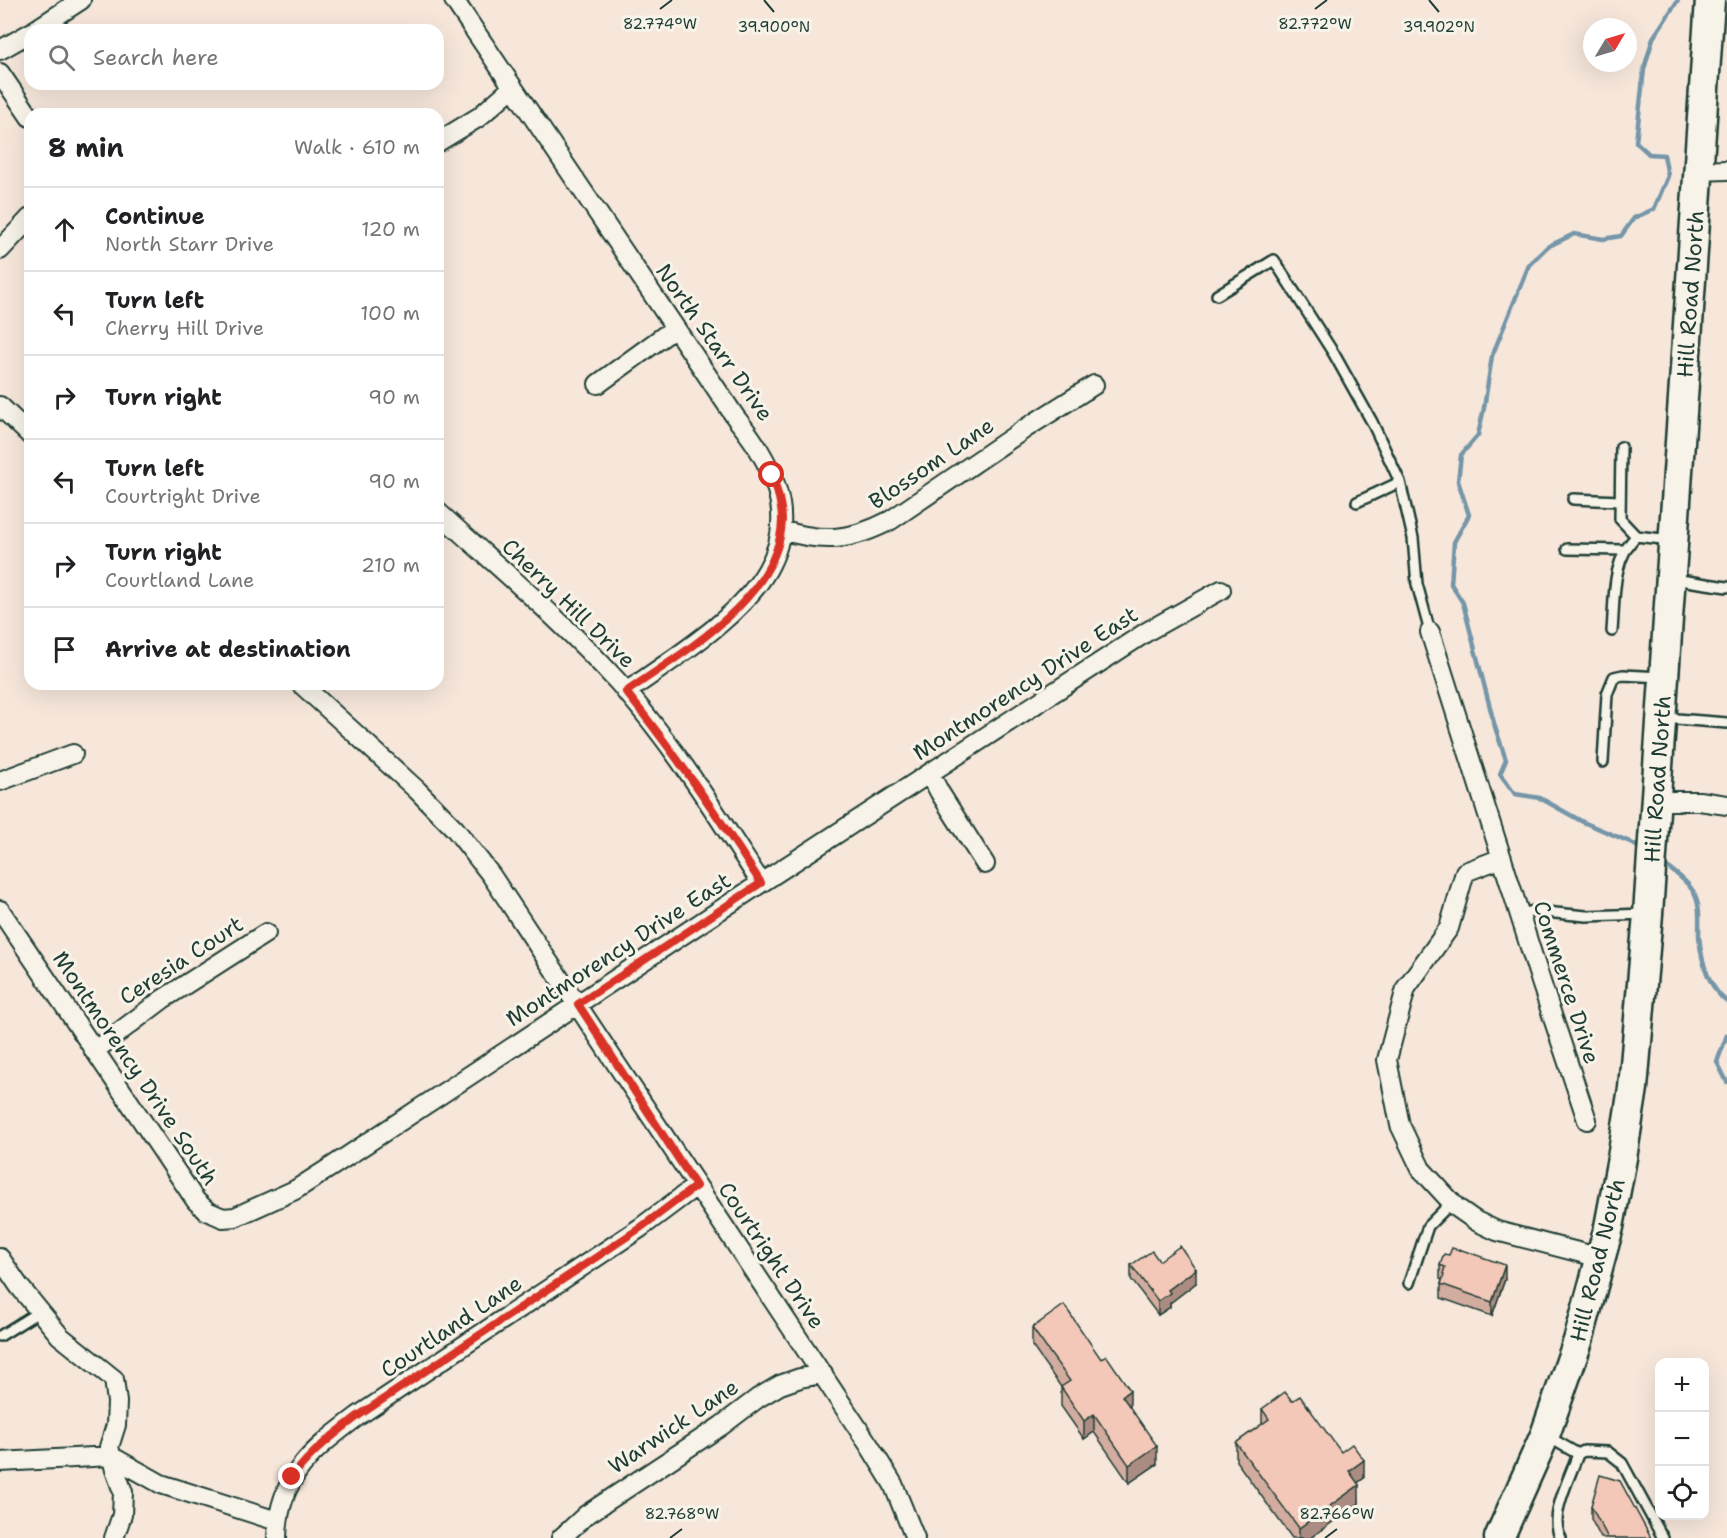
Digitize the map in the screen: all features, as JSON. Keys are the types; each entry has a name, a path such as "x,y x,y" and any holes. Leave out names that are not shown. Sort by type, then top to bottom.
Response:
{"main road":[{"name":"Hill Road North","path":"1499,1538 1545,1435 1578,1341 1601,1258 1622,1158 1633,1088 1654,836 1710,0"}],"street":[{"path":"44,24 81,0"},
{"name":"North Starr Drive","path":"454,0 762,454 779,495 781,530 773,560 762,579 742,603 715,628 626,692"},
{"path":"0,50 24,36"},
{"path":"0,73 24,108"},
{"path":"444,138 479,117 513,87"},
{"path":"1699,171 1727,170"},
{"path":"0,250 24,224"},
{"path":"598,384 675,328"},
{"name":"Blossom Lane","path":"781,530 825,540 848,538 870,531 891,520 1026,428 1095,385"},
{"path":"0,406 24,429"},
{"name":"Cherry Hill Drive","path":"444,518 581,644 626,692 657,731 724,825 761,883"},
{"name":"Montmorency Drive East","path":"252,1209 295,1190 324,1172 1148,631 1221,590"},
{"name":"Commerce Drive","path":"1430,632 1587,1120"},
{"name":"Courtright Drive","path":"308,690 417,790 455,829 491,875 823,1374 893,1484 915,1538"},
{"path":"0,781 73,754"},
{"path":"930,774 985,864"},
{"path":"1656,801 1699,801 1727,805"},
{"path":"1502,858 1465,872 1449,928 1406,988 1387,1060 1400,1125 1421,1169 1452,1202 1476,1221 1497,1231 1601,1258"},
{"name":"Montmorency Drive South","path":"0,910 196,1201 207,1211 223,1218 235,1217 252,1209"},
{"name":"Ceresia Court","path":"94,1050 163,999 266,933"},
{"name":"Courtland Lane","path":"277,1529 282,1498 292,1477 322,1443 358,1416 640,1228 696,1186"},
{"path":"0,1258 19,1286 60,1336 114,1379 117,1402 116,1425 109,1447 123,1492 122,1515 114,1538"},
{"name":"Warwick Lane","path":"561,1538 585,1515 721,1426 758,1398 780,1385 800,1378 823,1374"},
{"path":"0,1462 111,1456 161,1484 277,1529"}],"lane":[{"path":"1217,295 1274,260 1334,354 1372,422 1400,482 1413,538 1417,584 1430,632"},
{"path":"1621,447 1620,519 1636,536 1674,541"},
{"path":"1358,502 1400,482"},
{"path":"1573,499 1620,501"},
{"path":"1612,631 1617,566 1624,550 1636,536"},
{"path":"1567,549 1624,550"},
{"path":"1671,579 1727,587"},
{"path":"1603,762 1607,694 1614,677 1623,675 1664,677"},
{"path":"1662,718 1727,723"},
{"path":"1519,914 1535,910 1586,916 1649,901"},
{"path":"1409,1283 1428,1226 1452,1202"},
{"path":"0,1336 40,1311"},
{"path":"1545,1435 1578,1454"},
{"path":"1561,1538 1557,1531 1557,1514 1578,1454 1584,1451 1608,1452 1622,1463 1663,1538"}],"building":[{"path":"1180,1246 1196,1269 1168,1290 1170,1293 1158,1301 1131,1265 1152,1251 1159,1261"},
{"path":"1452,1248 1505,1265 1492,1302 1441,1284 1445,1267 1440,1265 1444,1254 1449,1255"},
{"path":"1064,1305 1101,1359 1106,1355 1130,1390 1122,1396 1157,1446 1129,1465 1094,1414 1084,1421 1061,1387 1070,1381 1032,1328"},
{"path":"1285,1392 1292,1401 1300,1396 1341,1452 1352,1444 1364,1460 1349,1471 1359,1485 1299,1528 1236,1443 1269,1419 1262,1409"},
{"path":"1600,1475 1620,1481 1651,1538 1608,1538 1591,1506"}],"waterway":[{"path":"1642,850 1630,842 1583,822 1540,798 1515,794 1500,774 1506,760 1495,727 1463,603 1451,584 1454,542 1469,515 1458,481 1461,455 1478,435 1492,356 1529,265 1547,247 1574,234 1603,239 1621,236 1634,218 1654,209 1668,176 1664,155 1649,154 1636,142 1644,69 1653,38 1678,0"},
{"path":"1661,863 1683,879 1696,896 1704,963 1710,981 1727,1002"},
{"path":"1727,1035 1717,1062 1727,1082"}],"route":[{"path":"292,1477 322,1443 358,1416 640,1228 696,1186 578,1004 761,883 724,825 657,731 626,692 715,628 742,603 762,579 773,560 781,530 779,495 772,475"}]}
